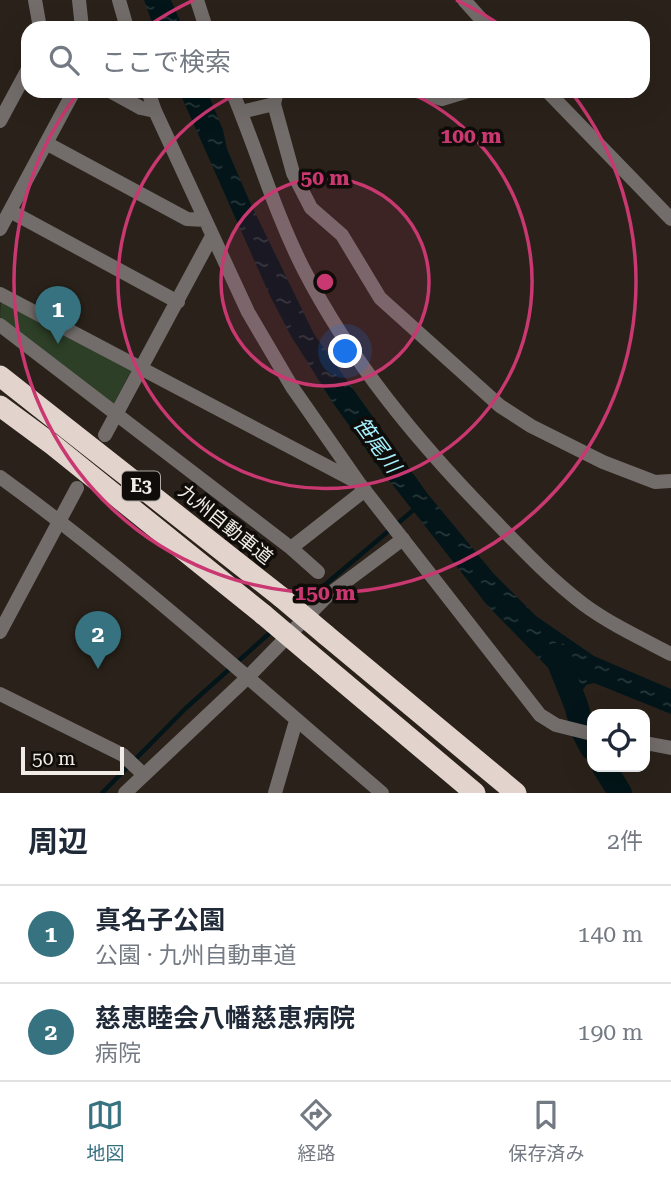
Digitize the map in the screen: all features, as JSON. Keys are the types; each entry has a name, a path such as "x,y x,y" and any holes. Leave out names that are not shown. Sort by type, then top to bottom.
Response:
{"highway":[{"name":"九州自動車道","path":"0,376 281,597 516,793"},
{"name":"E3","path":"0,406 53,445 264,615 475,793"}],"street":[{"path":"36,0 39,21"},
{"path":"79,0 81,21"},
{"path":"119,0 125,21"},
{"path":"197,0 204,21"},
{"path":"464,0 483,21"},
{"path":"0,121 21,82"},
{"path":"0,229 70,98"},
{"path":"123,98 141,108 155,111"},
{"path":"150,98 248,312 292,387 362,487 540,715 556,725 587,733"},
{"path":"235,98 274,206 303,269 337,330 388,402 466,491 551,579 586,606 671,654"},
{"path":"241,112 273,98"},
{"path":"275,98 293,173 311,208 342,235 380,298 500,405 531,426 603,462 655,482 671,481"},
{"path":"554,98 671,219"},
{"path":"46,143 187,219 205,220"},
{"path":"10,211 178,302"},
{"path":"105,435 212,236"},
{"path":"0,295 362,487"},
{"path":"0,325 291,548 318,572"},
{"path":"0,477 60,521 382,793"},
{"path":"291,548 362,487"},
{"path":"0,632 77,488"},
{"path":"125,793 134,767 243,673 396,529"},
{"path":"0,694 134,767"},
{"path":"275,793 296,721"},
{"path":"650,744 671,748"}],"green space":[{"path":"1,300 131,371 113,405 0,317"}],"water":[{"path":"144,0 171,0 180,21 152,21"},
{"name":"笹尾川","path":"182,98 210,98 223,130 227,149 249,200 314,334 427,493 494,574 536,616 594,656 671,689 671,714 594,683 586,685 581,693 559,679 487,605 381,470 333,403 291,336 270,296"}],"waterway":[{"path":"301,605 417,507"},
{"path":"102,793 186,708 273,630"},
{"path":"556,655 587,739"},
{"path":"607,772 620,793"}],"place":[{"name":"真名子公園","path":"58,344"},
{"name":"慈恵睦会八幡慈恵病院","path":"98,669"}]}
